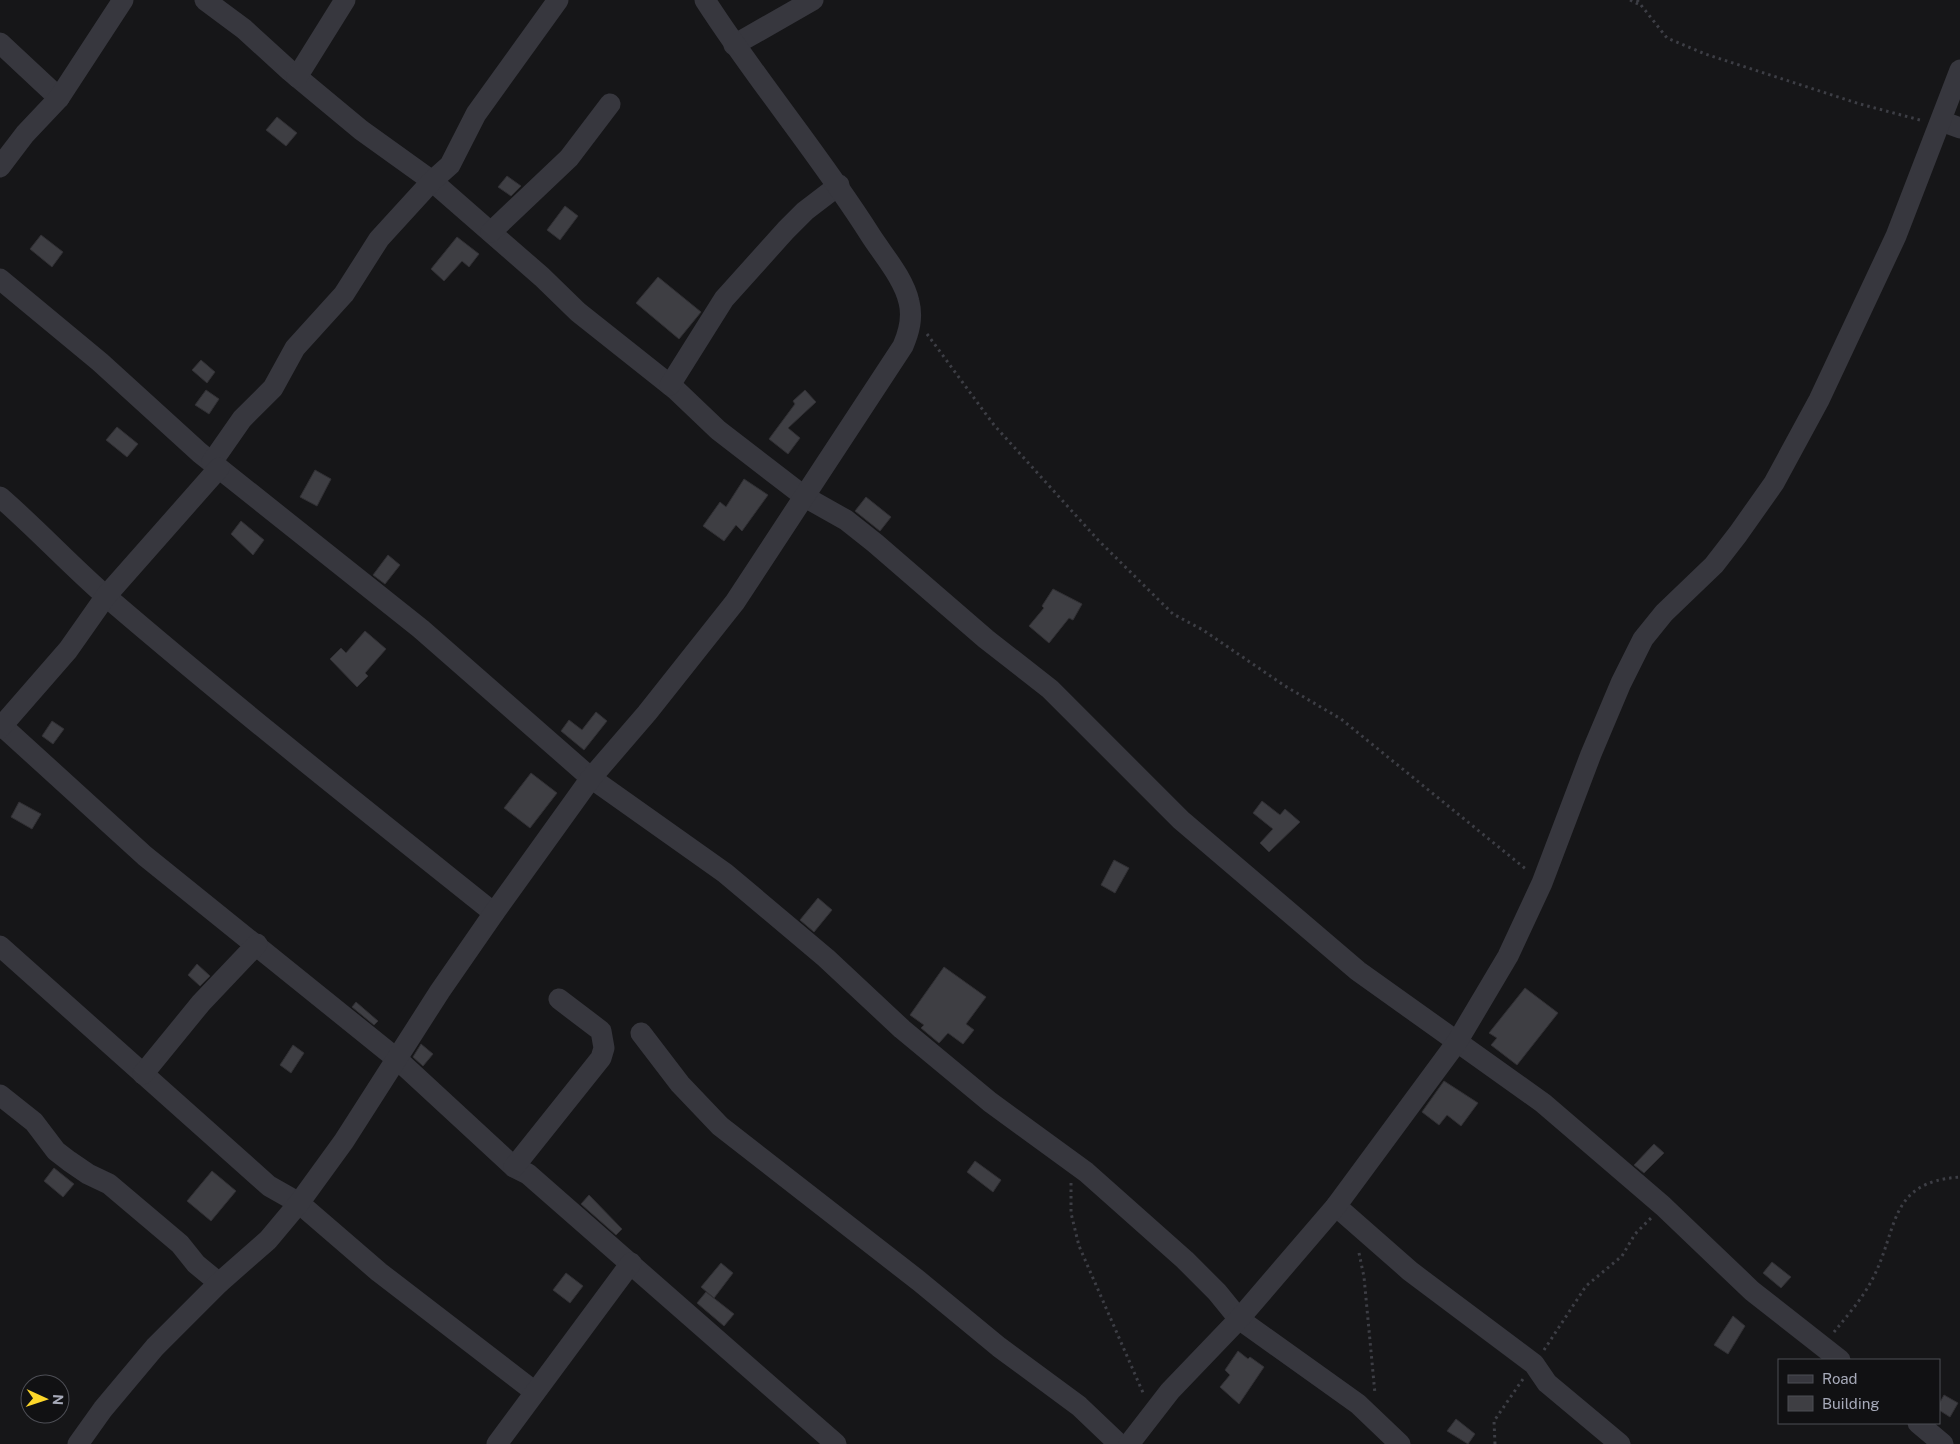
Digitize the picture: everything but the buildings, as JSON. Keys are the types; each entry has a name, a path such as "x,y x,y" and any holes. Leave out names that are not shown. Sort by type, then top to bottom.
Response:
{"street":[{"path":"0,167 25,134 59,98 123,0"},
{"path":"206,0 244,29 360,130 432,181 578,312 670,385 718,430 805,497 846,520 882,549 1050,690 1181,820 1358,971 1543,1103 1663,1206 1752,1292 1839,1359"},
{"path":"297,77 344,0"},
{"path":"558,0 476,114 450,165 432,181 379,239 344,294 295,348 273,388 242,419 215,465 106,596 68,650 1,726 145,856 397,1059 514,1167 528,1174 836,1444"},
{"path":"78,1444 103,1409 155,1347 219,1282 268,1240 299,1203 344,1141 494,913 591,778 647,713 734,602 903,346 911,320 909,301 900,283 839,185 734,45 705,0"},
{"path":"734,45 813,0"},
{"path":"0,43 59,98"},
{"path":"1129,1444 1170,1391 1239,1319 1336,1206 1457,1042 1508,956 1542,882 1590,754 1621,683 1643,639 1664,613 1714,565 1774,483 1819,400 1947,125 1960,70"},
{"path":"491,232 564,164 610,104"},
{"path":"670,385 724,299 805,211 839,185"},
{"path":"0,279 100,362 215,465 421,628 591,778 725,873 826,958 902,1029 990,1102 1086,1172 1184,1260 1217,1292 1239,1319 1358,1404 1400,1444"},
{"path":"0,497 36,528 106,596 332,783 494,913"},
{"path":"143,1074 201,1003 256,944"},
{"path":"0,946 269,1186 299,1203 379,1272 535,1392"},
{"path":"514,1167 601,1058 604,1048 601,1031 559,999"},
{"path":"641,1033 680,1084 720,1126 919,1281 999,1347 1079,1406 1118,1444"},
{"path":"0,1095 30,1118 56,1150 88,1174 110,1184 180,1244 196,1264 219,1282"},
{"path":"1336,1206 1410,1271 1534,1364 1547,1382 1620,1444"},
{"path":"497,1444 631,1263"},
{"path":"1919,1424 1943,1444"}],"path":[{"path":"1630,0 1638,2 1667,38 1705,54 1860,104 1947,125"},
{"path":"911,320 928,335 994,425 1099,542 1173,614 1203,630 1285,686 1340,719 1542,882"},
{"path":"1072,1163 1071,1213 1079,1246 1142,1390 1154,1412"},
{"path":"1822,1347 1872,1279 1901,1204 1917,1187 1934,1180 1960,1177"},
{"path":"1495,1444 1494,1420 1586,1286 1622,1256 1635,1234 1663,1206"},
{"path":"1353,1221 1364,1277 1378,1424"}]}
